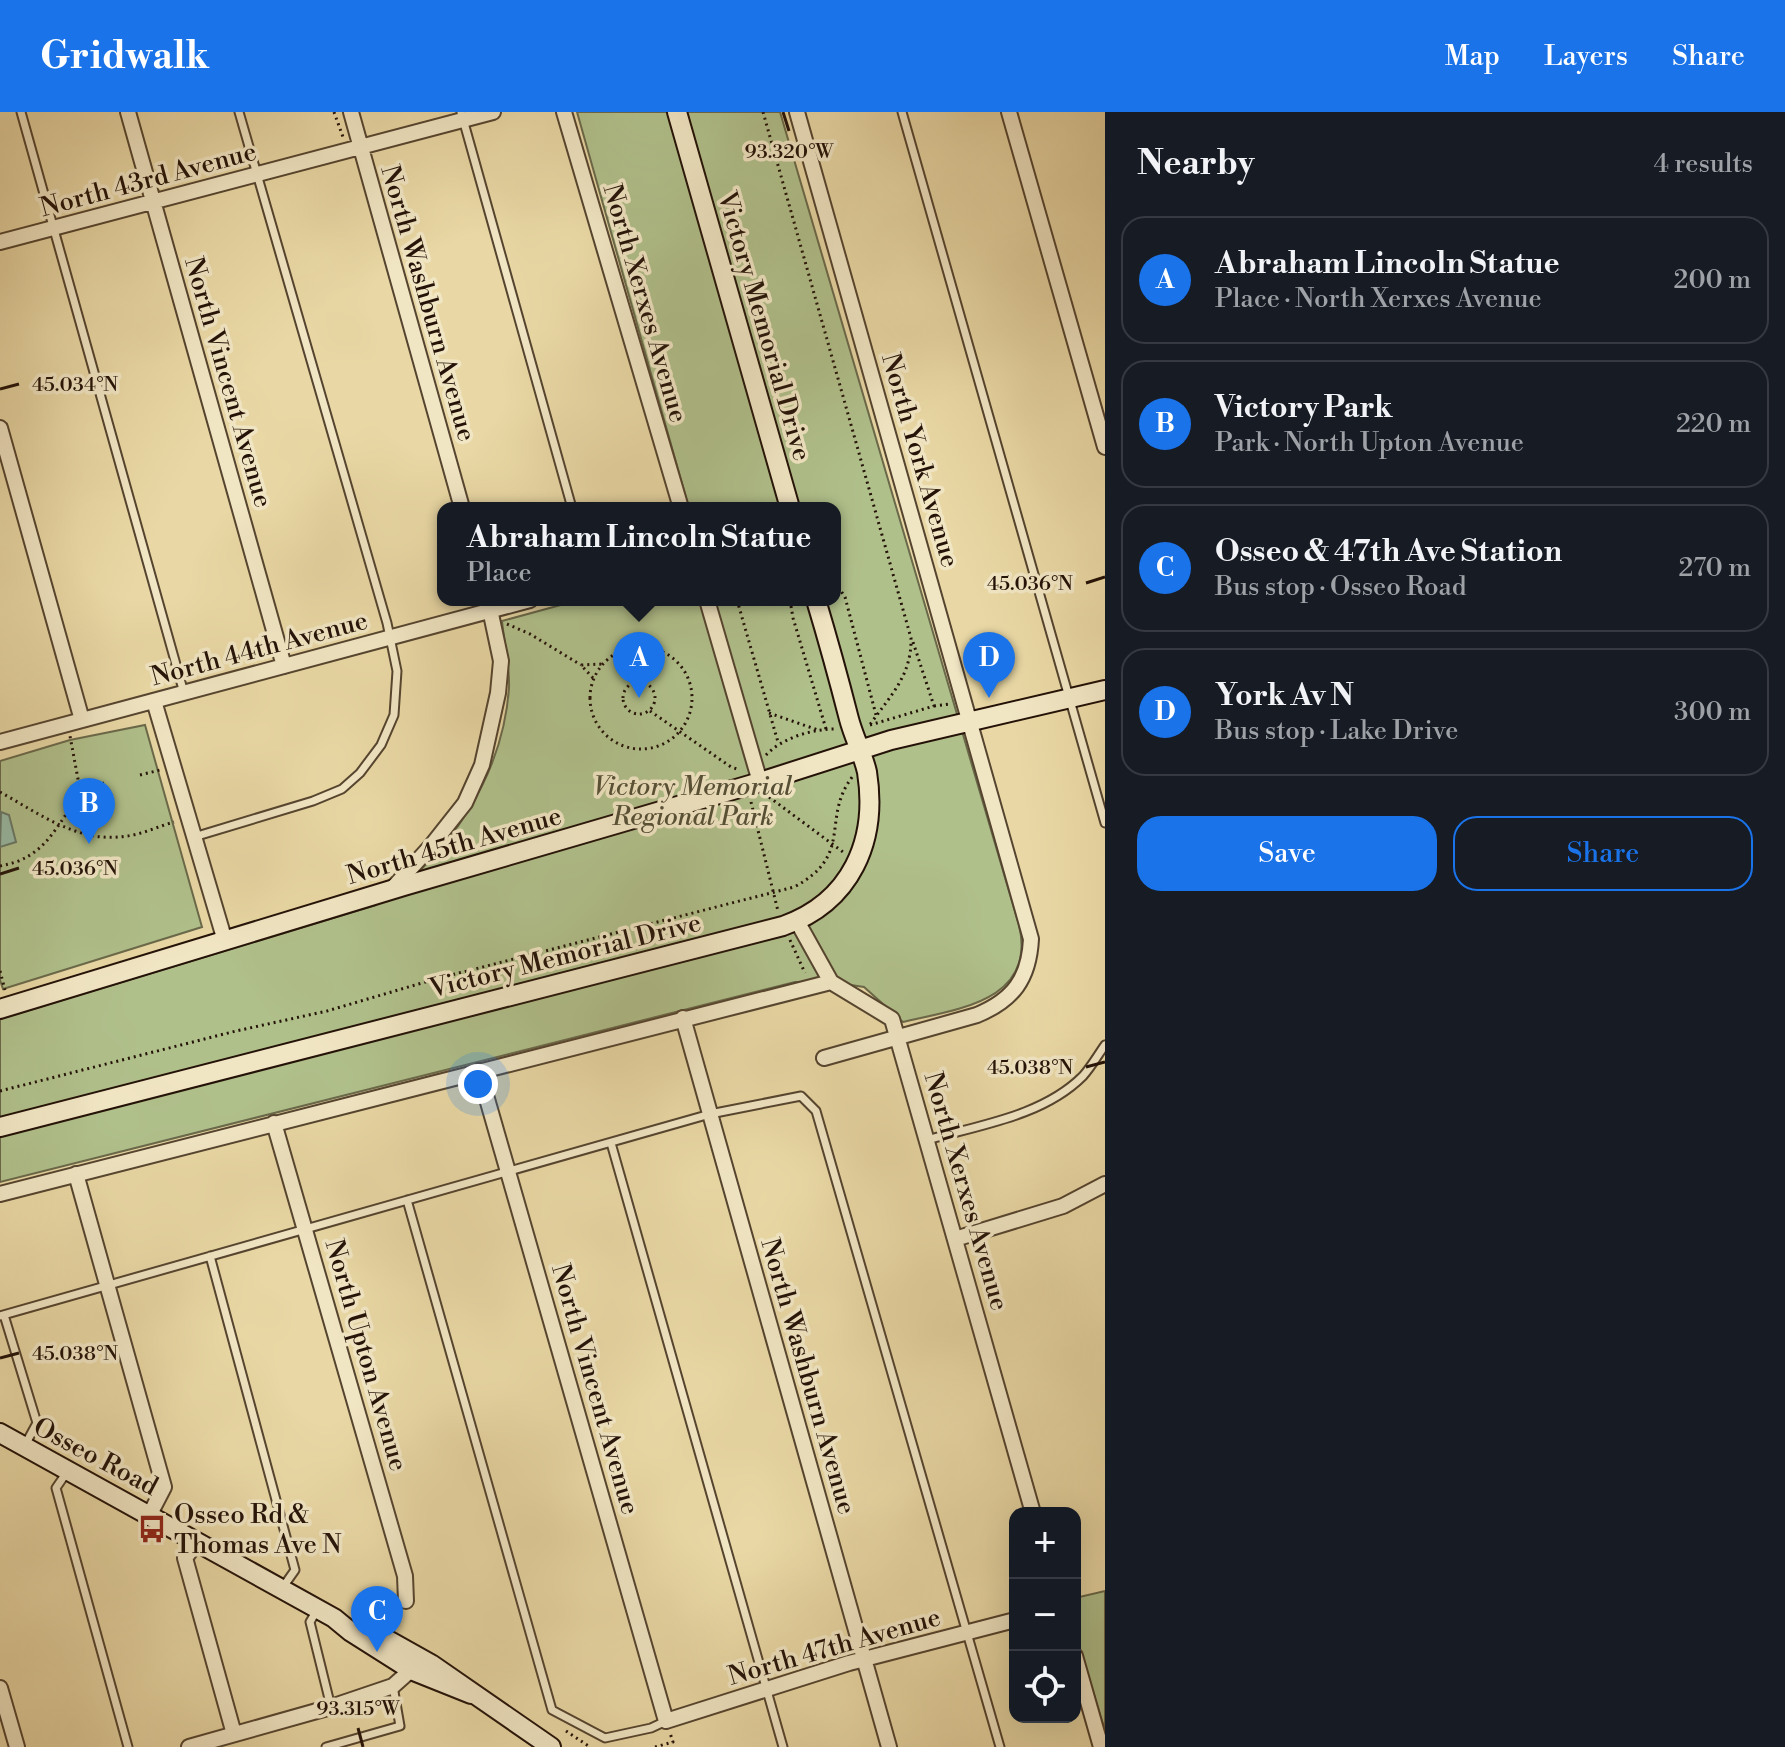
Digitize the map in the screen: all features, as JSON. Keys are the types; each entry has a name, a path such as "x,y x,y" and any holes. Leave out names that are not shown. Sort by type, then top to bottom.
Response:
{"street":[{"name":"North Vincent Avenue","path":"128,112 284,666"},
{"name":"North Washburn Avenue","path":"351,112 460,502"},
{"name":"North 43rd Avenue","path":"0,242 361,147 462,116 493,112"},
{"name":"North Xerxes Avenue","path":"564,112 679,502"},
{"name":"Victory Memorial Drive","path":"677,112 788,502"},
{"name":"North York Avenue","path":"797,112 1031,939 1030,960 1023,978 996,1008 824,1058"},
{"path":"1009,112 1105,447"},
{"path":"0,428 82,720"},
{"path":"390,891 465,803 482,765 498,693 501,661 489,606"},
{"name":"North 44th Avenue","path":"0,742 391,637 489,606"},
{"path":"709,606 759,792"},
{"name":"Victory Memorial Drive","path":"0,1127 793,929 835,894 860,858 870,814 861,750 818,606"},
{"name":"North 45th Avenue","path":"4,1003 390,891 759,792 861,750 1105,690"},
{"path":"154,701 225,941"},
{"name":"North Xerxes Avenue","path":"793,929 831,982 892,1019 1031,1507"},
{"path":"0,1194 831,982"},
{"name":"North Washburn Avenue","path":"683,1018 889,1747"},
{"name":"North Vincent Avenue","path":"479,1071 666,1721"},
{"name":"North Upton Avenue","path":"274,1123 405,1576 406,1601"},
{"path":"76,1174 164,1487 150,1514"},
{"path":"955,1239 1063,1206 1105,1184"},
{"name":"Osseo Road","path":"0,1433 283,1588 411,1670 471,1694"},
{"path":"198,1541 185,1558 234,1734"},
{"name":"Osseo Road","path":"326,1613 360,1624 431,1664 551,1747"},
{"name":"North 47th Avenue","path":"666,1721 863,1659 1009,1622"},
{"path":"189,1747 393,1686 411,1670"},
{"path":"1081,1677 1101,1747"},
{"path":"0,1688 17,1747"}],"lane":[{"path":"21,112 184,693"},
{"path":"194,837 313,801 342,789 360,773 381,745 394,715 397,671 391,637 239,112"},
{"path":"902,112 1105,823"},
{"path":"462,116 570,502"},
{"path":"927,1140 1017,1115 1052,1100 1083,1076 1105,1045"},
{"path":"24,1446 37,1423 2,1316 710,1114 801,1096 816,1111 1000,1747"},
{"path":"611,1143 783,1747"},
{"path":"407,1200 552,1710 605,1738 666,1721"},
{"path":"210,1256 295,1570 283,1588"},
{"path":"68,1471 56,1488 128,1747"},
{"path":"326,1613 310,1622 331,1707"},
{"path":"326,1747 400,1726 393,1686"}],"path":[{"path":"334,112 343,137"},
{"path":"763,112 911,638 934,706"},
{"path":"841,591 876,715"},
{"path":"739,606 778,742"},
{"path":"791,606 826,729"},
{"path":"510,625 581,665 593,678"},
{"path":"911,638 912,651 902,682 869,726 943,704"},
{"path":"642,646 656,649 676,661 686,674 692,693 690,713 679,732 666,743 650,748 628,748 603,733 594,719 589,695 593,678 602,664 624,649 642,646"},
{"path":"581,665 602,664"},
{"path":"639,681 652,688 656,700 650,711 639,714 628,710 623,700 628,686 639,681"},
{"path":"650,711 731,767 743,771"},
{"path":"769,713 820,731"},
{"path":"764,758 778,742 826,729 840,730"},
{"path":"0,866 21,861 41,849 78,798 80,790 70,735"},
{"path":"140,775 160,770"},
{"path":"0,1091 327,1011 432,980 794,887 810,879 827,861 843,791 852,777"},
{"path":"80,790 104,783"},
{"path":"0,792 85,836 112,838 133,835 174,822"},
{"path":"759,792 847,855"},
{"path":"759,792 779,912"},
{"path":"793,929 811,986"},
{"path":"0,971 4,1003"},
{"path":"655,1747 673,1742 666,1721"}],"green space":[{"name":"Victory Memorial Regional Park","path":"577,112 780,112 1019,925 1021,950 1016,970 1005,986 969,1006 903,1022 864,987 831,982 795,982 0,1182 0,1019 376,905 402,886 427,864 468,812 496,752 505,720 509,688 502,621 557,606 841,606 841,502 687,502"},
{"path":"145,725 202,927 3,989 0,980 0,761 70,740"},
{"path":"1105,1591 1105,1731 1081,1652 1081,1597"}],"shaded area":[{"path":"1,812 9,815 16,842 0,847"}],"place":[{"name":"Abraham Lincoln Statue","path":"639,698"},
{"name":"York Av N","path":"989,698"},
{"name":"Victory Park","path":"89,844"},
{"name":"Osseo Rd & Thomas Ave N","path":"152,1529"},
{"name":"Osseo & 47th Ave Station","path":"377,1652"}]}
